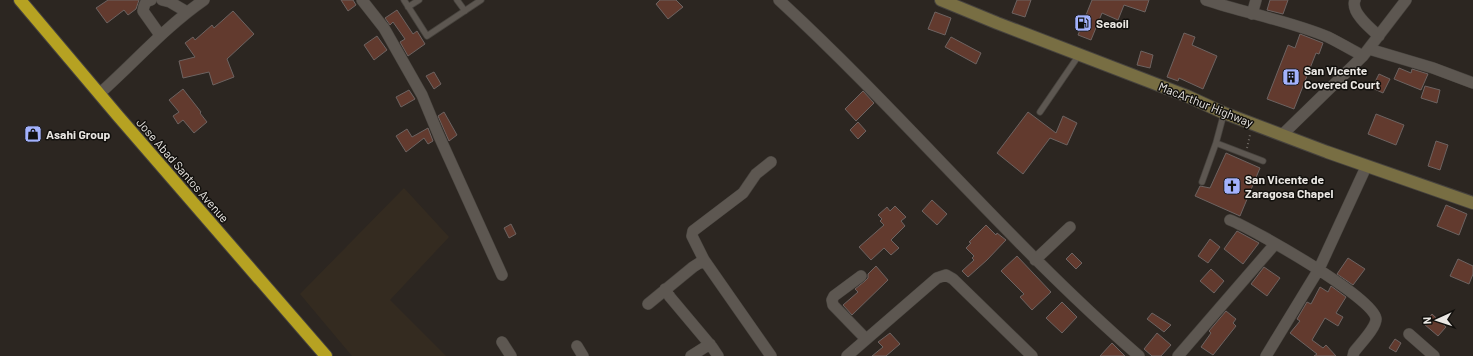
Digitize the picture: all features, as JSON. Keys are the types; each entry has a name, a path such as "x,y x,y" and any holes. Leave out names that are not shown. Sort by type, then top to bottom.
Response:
{"highway":[{"name":"Jose Abad Santos Avenue","path":"20,0 99,94 326,356"}],"main road":[{"name":"MacArthur Highway","path":"941,0 955,3 1079,54 1187,96 1224,113 1283,134 1366,167 1473,203"}],"street":[{"path":"151,0 144,5 143,11 160,35"},
{"path":"162,0 170,2 187,12"},
{"path":"99,94 160,35 204,0"},
{"path":"362,0 384,28 422,95 502,275"},
{"path":"779,0 873,90 1035,260 1139,356"},
{"path":"1206,0 1296,26 1328,37 1366,53 1433,68 1473,83"},
{"path":"1252,14 1256,0"},
{"path":"1355,0 1355,9 1358,15 1370,29 1380,36"},
{"path":"1283,134 1366,53 1406,0"},
{"path":"771,162 756,174 743,193 693,231 692,236 704,260 771,356"},
{"path":"1266,356 1319,269 1366,167"},
{"path":"1230,220 1251,229 1319,269 1351,292 1372,312 1376,317 1375,325 1354,352 1353,356"},
{"path":"1035,260 1070,227"},
{"path":"1178,356 1275,244"},
{"path":"648,304 693,266 704,260"},
{"path":"847,356 937,278 946,275 953,279 1032,356"},
{"path":"861,276 834,296 832,300 833,305 866,339"},
{"path":"665,289 718,356"},
{"path":"1409,334 1434,356"},
{"path":"502,342 511,356"},
{"path":"691,356 710,344"},
{"path":"577,346 583,356"}],"lane":[{"path":"404,0 427,36 481,0"},
{"path":"408,7 418,0"},
{"path":"457,0 465,11"},
{"path":"1040,112 1079,54"},
{"path":"1202,182 1216,143 1224,113"},
{"path":"1216,143 1263,161"}],"path":[{"path":"1245,155 1253,123"}],"shaded area":[{"path":"404,188 449,237 390,300 446,356 352,356 300,294"}],"building":[{"path":"108,0 139,0 136,9 128,15 124,10 107,23 96,8"},
{"path":"341,0 353,0 356,5 348,11"},
{"path":"660,0 676,0 683,7 668,19 656,4"},
{"path":"1017,0 1031,0 1025,17 1012,13"},
{"path":"1092,0 1149,0 1145,12 1124,5 1118,20 1102,13 1091,40 1078,35"},
{"path":"1270,0 1288,0 1283,14 1267,10"},
{"path":"397,10 413,34 417,31 425,44 408,56 400,42 405,39 393,22 390,25 385,18"},
{"path":"233,11 254,34 227,59 234,77 213,85 209,72 183,78 179,61 195,57 185,43 193,37 195,40 212,25 214,28"},
{"path":"935,12 951,18 945,35 928,29"},
{"path":"1184,33 1195,37 1192,45 1217,56 1203,89 1179,78 1178,81 1167,77"},
{"name":"San Vicente Covered Court","path":"1300,34 1323,43 1319,54 1316,53 1294,109 1267,99 1288,45 1295,48"},
{"path":"377,36 387,50 374,60 364,45"},
{"path":"951,37 981,53 976,64 945,47"},
{"path":"1141,51 1153,55 1150,68 1137,65"},
{"path":"1399,68 1411,73 1412,69 1428,74 1421,90 1394,79"},
{"path":"434,72 441,84 434,89 426,76"},
{"path":"1379,74 1390,79 1383,93 1372,88"},
{"path":"1425,86 1440,90 1437,103 1421,98"},
{"path":"183,89 207,122 194,133 183,120 178,124 173,116 179,112 169,100"},
{"path":"409,90 415,99 401,107 396,97"},
{"path":"863,91 874,103 856,121 845,109"},
{"path":"444,112 457,135 449,141 438,116"},
{"path":"1028,112 1056,133 1063,116 1077,123 1067,145 1050,138 1023,174 997,153"},
{"path":"1376,114 1404,125 1396,145 1368,134"},
{"path":"858,122 866,131 858,139 850,130"},
{"path":"428,128 433,141 428,144 424,138 406,152 396,136 407,129 412,137"},
{"path":"1436,141 1448,145 1440,170 1428,166"},
{"name":"San Vicente de Zaragosa Chapel","path":"1226,153 1260,168 1240,216 1195,196 1200,186 1210,188"},
{"path":"932,200 947,214 937,225 922,211"},
{"path":"1446,205 1467,214 1459,235 1437,226"},
{"path":"895,206 906,217 901,221 905,226 891,240 899,248 891,255 884,248 871,260 859,247 884,225 880,221 882,219 878,215 887,207 890,211"},
{"path":"511,224 516,234 509,238 504,228"},
{"path":"986,225 996,235 997,233 1006,240 968,277 962,271 974,260 972,258 974,256 966,248 971,243 969,242"},
{"path":"1237,231 1259,243 1243,264 1224,249"},
{"path":"1210,239 1220,247 1208,263 1198,256"},
{"path":"1072,253 1082,263 1076,269 1066,259"},
{"path":"1017,256 1051,292 1032,310 1020,297 1024,294 1001,271"},
{"path":"1348,258 1365,269 1353,285 1337,274"},
{"path":"1458,259 1473,266 1473,274 1469,284 1450,276"},
{"path":"876,266 888,280 852,315 843,305 858,292 855,289 868,278 868,274"},
{"path":"1264,267 1280,278 1267,296 1251,284"},
{"path":"1211,269 1224,281 1214,293 1200,281"},
{"path":"1331,286 1346,297 1336,313 1343,317 1338,326 1325,318 1312,340 1323,348 1326,345 1336,356 1314,356 1317,354 1290,333 1300,321 1297,319 1307,302 1311,304 1320,287 1328,292"},
{"path":"1062,302 1077,317 1062,333 1046,318"},
{"path":"1226,311 1236,319 1233,323 1236,326 1213,355 1201,347 1211,333 1209,331"},
{"path":"1152,313 1171,325 1164,332 1147,319"},
{"path":"1432,314 1446,327 1438,336 1424,324"},
{"path":"890,333 900,344 886,356 872,356 883,347 878,342"},
{"path":"1157,333 1171,345 1161,356 1152,356 1144,349"},
{"path":"1395,339 1401,343 1396,352 1389,348"},
{"path":"1112,343 1125,356 1100,356"}],"place":[{"name":"Seaoil","path":"1083,23"},
{"name":"San Vicente Covered Court","path":"1291,77"},
{"name":"Asahi Group","path":"33,134"},
{"name":"San Vicente de Zaragosa Chapel","path":"1232,186"}]}
